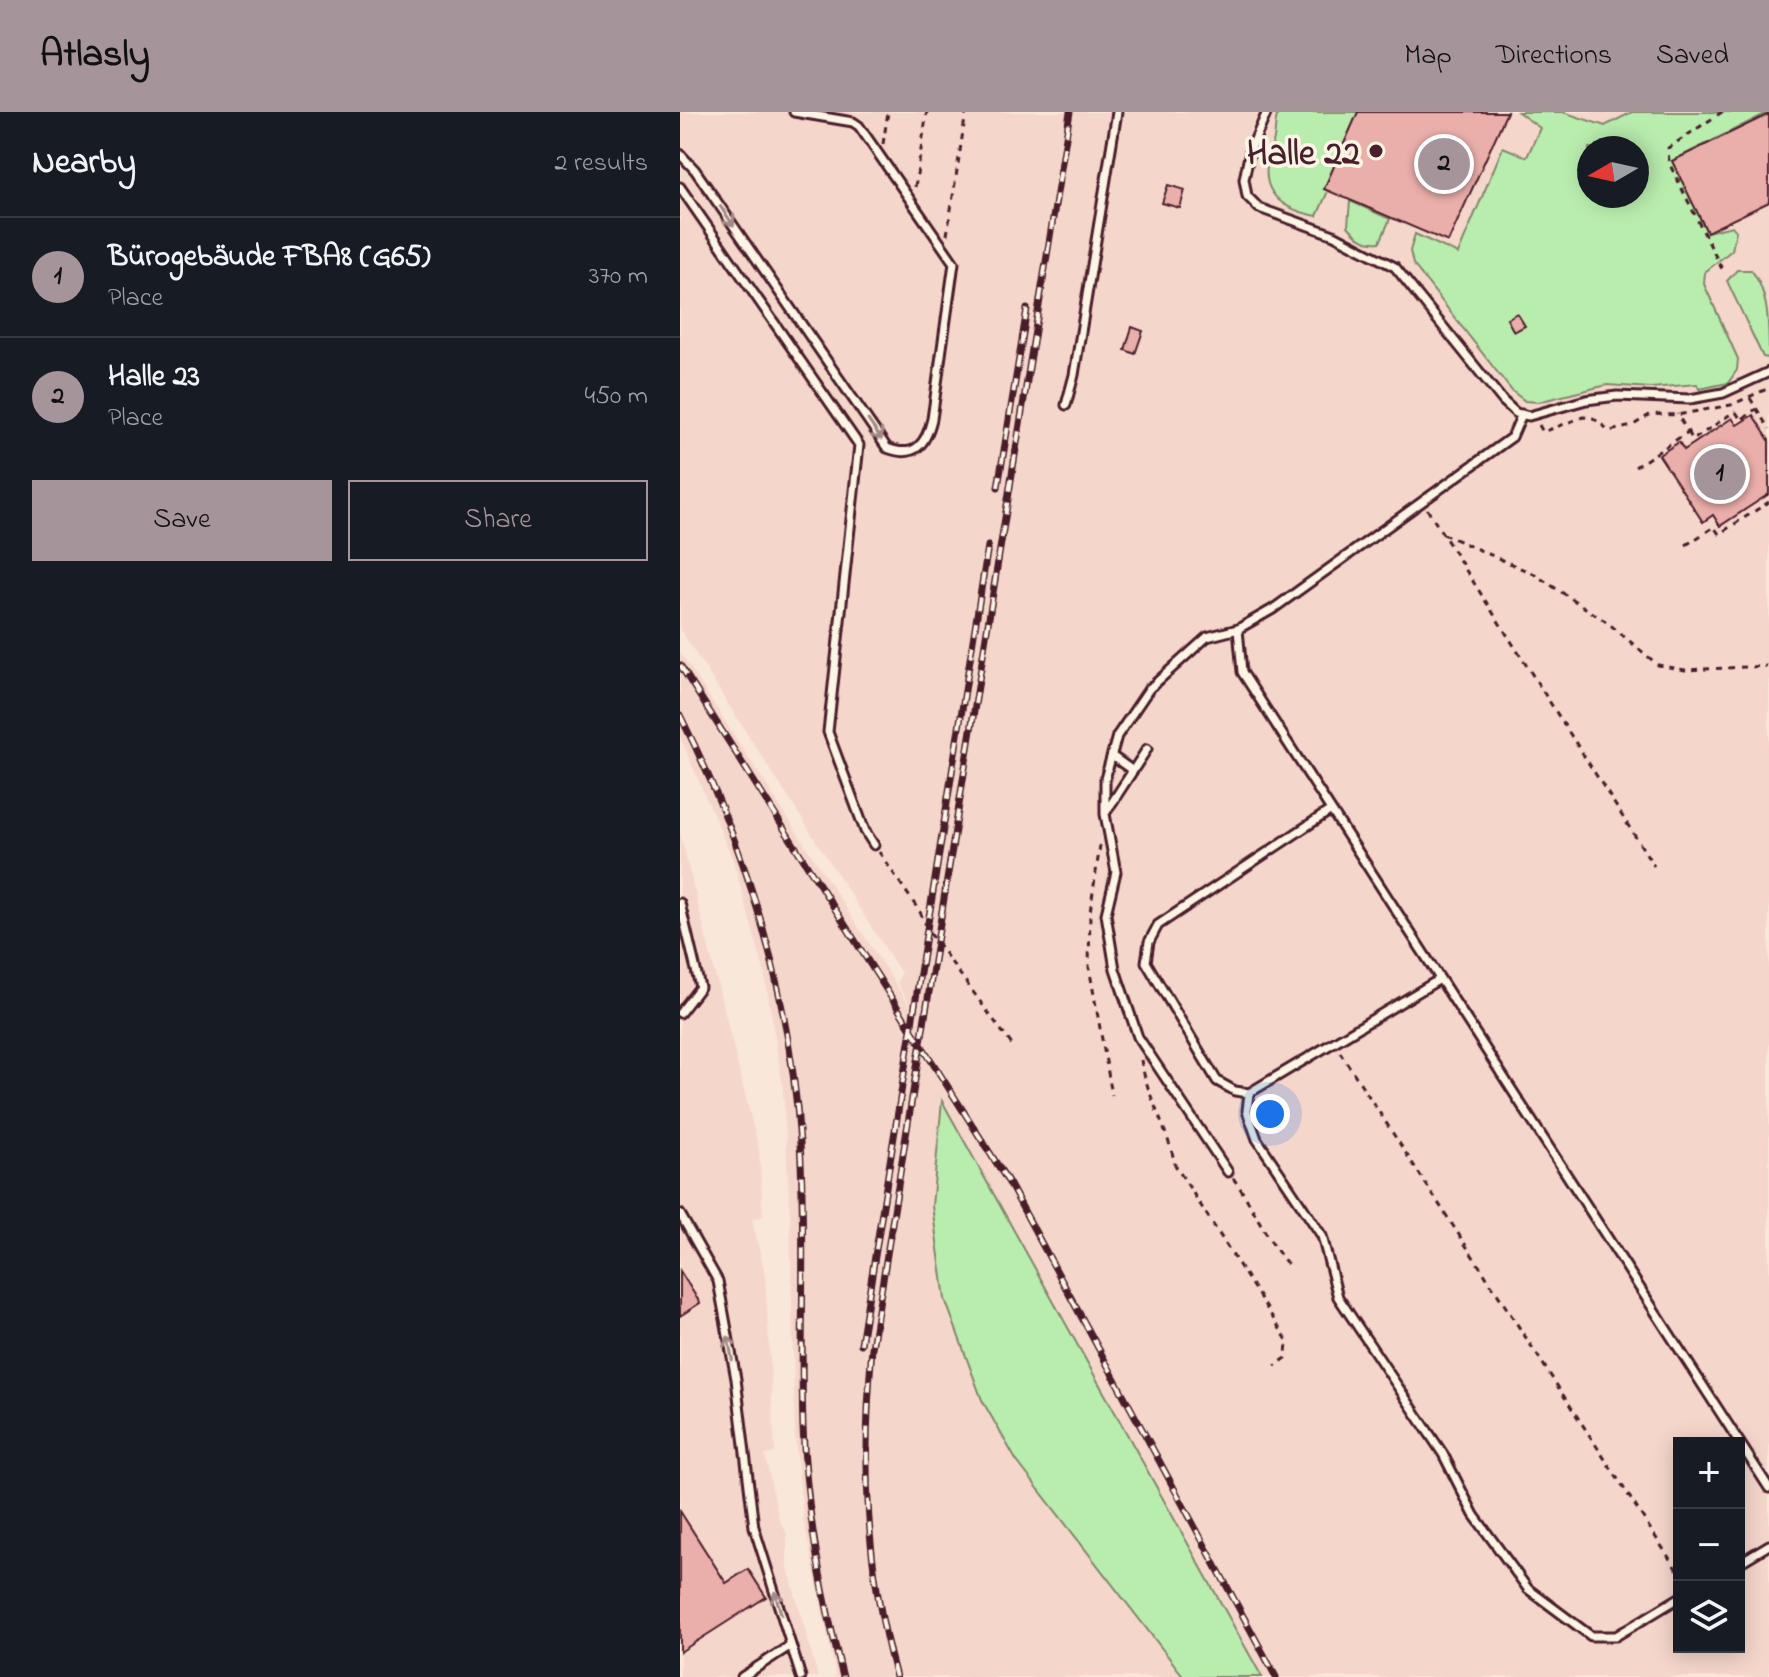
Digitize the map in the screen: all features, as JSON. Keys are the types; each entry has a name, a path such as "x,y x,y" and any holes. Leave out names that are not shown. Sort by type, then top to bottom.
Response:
{"lane":[{"path":"680,154 695,170 887,448 899,452 919,449 928,436 954,263 853,122 794,112"},
{"path":"1066,405 1074,375 1117,112"},
{"path":"1267,112 1250,151 1244,179 1247,196 1259,208 1334,235 1395,267 1503,401 1522,414 1533,415 1586,400 1617,396 1675,398 1723,393 1769,372"},
{"path":"680,187 859,445 828,732 865,831 874,845"},
{"path":"1228,1172 1138,1037 1115,969 1106,914 1116,872 1105,814 1105,779 1117,736 1149,689 1207,637 1238,629 1273,609 1512,437 1522,414"},
{"path":"1238,629 1242,672 1769,1488"},
{"path":"1105,814 1147,749"},
{"path":"1112,756 1133,771"},
{"path":"1331,810 1158,925 1149,942 1146,962 1217,1081 1235,1091 1249,1093 1440,979"},
{"path":"680,903 700,987 680,1013"},
{"path":"1249,1093 1247,1111 1257,1139 1322,1236 1338,1297 1443,1454 1474,1515 1528,1589 1591,1636 1616,1636 1673,1602"},
{"path":"680,1214 718,1281 736,1379 754,1527 801,1677"},
{"path":"1745,1559 1769,1545"},
{"path":"742,1677 791,1645"}],"path":[{"path":"881,158 888,112"},
{"path":"913,205 927,112"},
{"path":"944,250 966,112"},
{"path":"1722,112 1668,148 1669,163 1722,269"},
{"path":"1533,415 1543,432 1583,417 1593,418 1610,431 1632,426 1651,414 1677,415 1731,405 1769,388"},
{"path":"1749,397 1769,429"},
{"path":"1675,398 1677,415 1693,440 1734,409 1741,420 1756,409"},
{"path":"1635,467 1688,432"},
{"path":"1423,502 1654,866"},
{"path":"1686,545 1714,527 1719,534 1769,502"},
{"path":"1443,534 1534,574 1608,623 1658,665 1685,670 1767,666"},
{"path":"1101,842 1090,912 1089,967 1112,1095"},
{"path":"874,845 920,912 929,932 1015,1049"},
{"path":"1138,1037 1143,1074 1170,1136 1175,1165 1287,1340 1286,1358 1275,1366"},
{"path":"1333,1043 1673,1564"},
{"path":"1228,1172 1246,1195 1269,1244 1290,1267"}],"shaded area":[{"path":"680,112 1769,112 1769,1677 1262,1677 942,1103 932,1206 945,1299 982,1400 1016,1460 1184,1677 836,1677 803,1517 795,1438 790,1214 783,1087 764,970 733,860 680,737 680,652 931,1039 897,983 901,973 680,629"},
{"path":"680,833 759,1150 763,1216 752,1219 765,1274 775,1453 765,1455 779,1520 787,1533 787,1565 818,1677 680,1677"}],"green space":[{"path":"1278,112 1358,112 1324,189 1328,191 1317,216 1289,207 1272,192 1268,182 1268,158"},
{"path":"1518,112 1563,112 1605,126 1632,112 1769,112 1672,161 1707,232 1732,226 1736,231 1732,250 1705,272 1704,284 1738,359 1737,370 1728,383 1699,389 1697,384 1651,388 1607,385 1538,402 1525,401 1512,391 1413,264 1410,251 1415,234 1458,254 1503,147 1527,157 1540,128"},
{"path":"1350,201 1390,219 1380,242 1362,239 1348,226"},
{"path":"1737,270 1751,270 1765,299 1769,358 1763,357 1727,281"},
{"path":"942,1101 1262,1677 1184,1677 1016,1460 982,1400 945,1299 932,1206"}],"building":[{"path":"1358,112 1507,112 1448,242 1324,189"},
{"path":"1769,114 1769,202 1707,232 1672,161"},
{"path":"1168,185 1185,190 1180,208 1162,203"},
{"path":"1517,313 1525,326 1514,332 1507,319"},
{"path":"1132,327 1143,331 1135,354 1125,350"},
{"path":"1753,415 1769,440 1769,494 1720,526 1713,515 1703,522 1659,455 1679,442 1684,450 1732,418 1737,425"},
{"path":"680,1271 700,1303 680,1316"},
{"path":"680,1511 726,1583 748,1569 766,1597 680,1652"}],"railway":[{"path":"896,1677 878,1595 869,1514 867,1433 872,1348 1070,112"},
{"path":"998,487 1027,309"},
{"path":"861,1344 988,546"},
{"path":"680,665 1009,1183 1276,1677"},
{"path":"680,715 726,817 745,869 775,977 786,1031 795,1087 802,1178 805,1459 816,1553 843,1677"}],"place":[{"name":"Halle 22","path":"1376,151"},
{"name":"Halle 23","path":"1444,164"},
{"name":"Bürogebäude FBA8 (G65)","path":"1720,474"}]}
